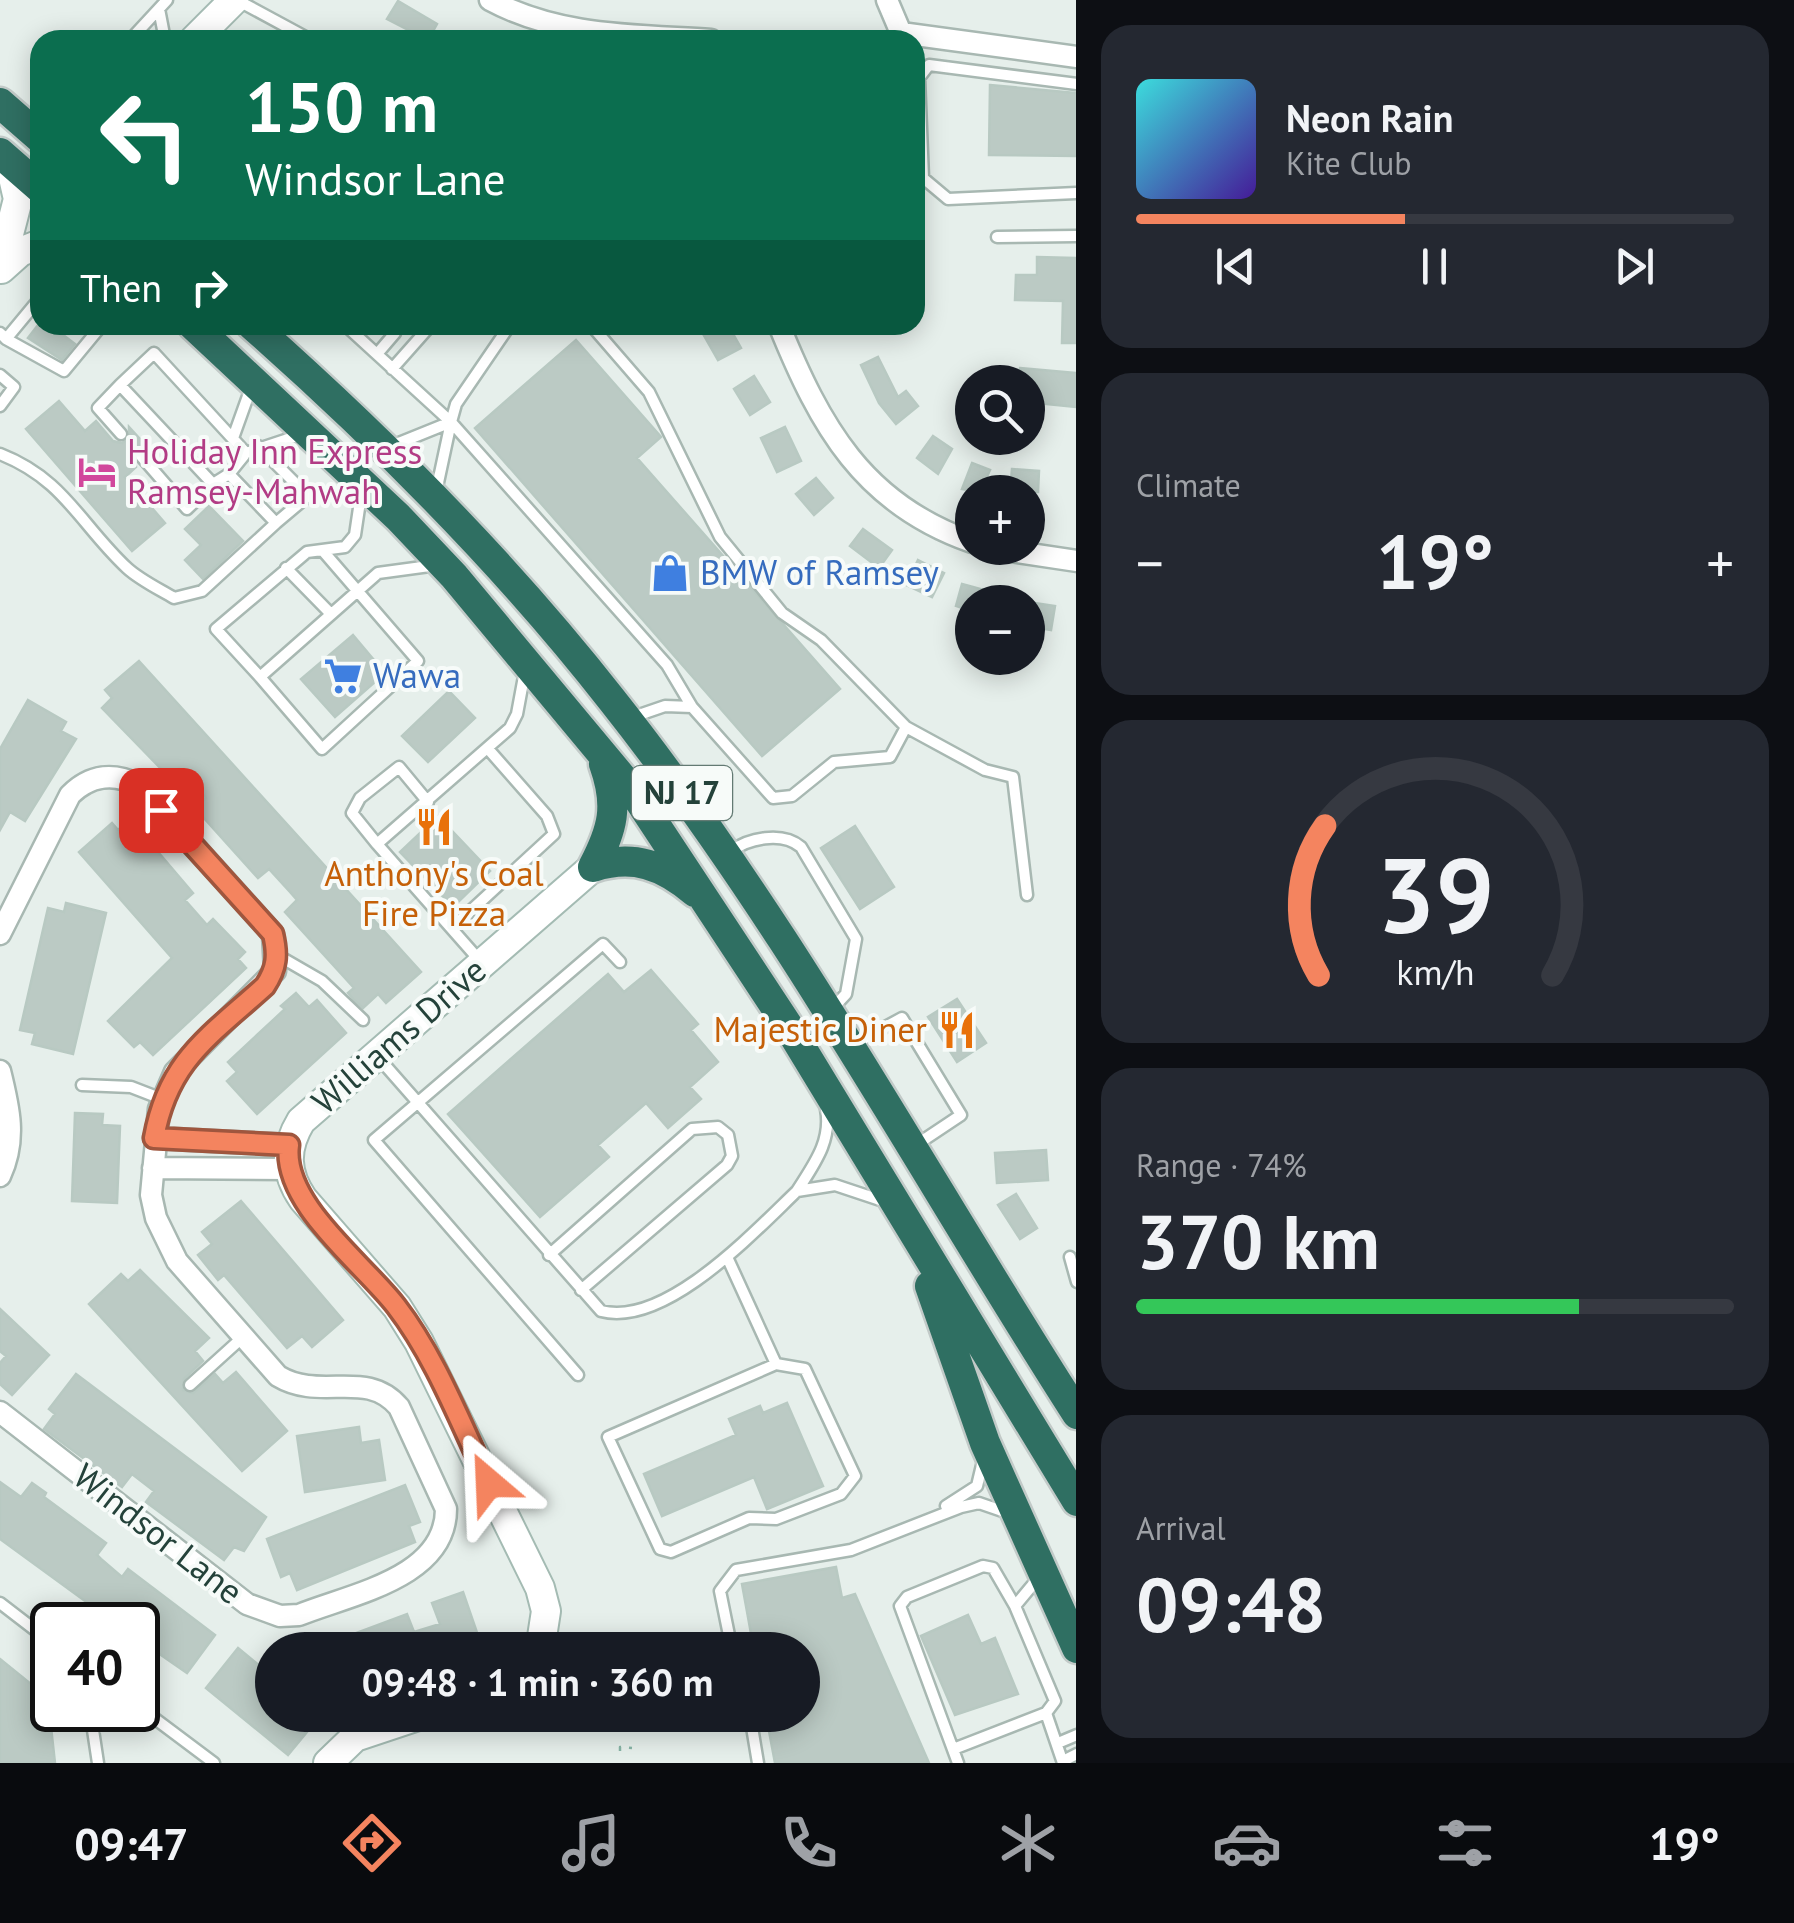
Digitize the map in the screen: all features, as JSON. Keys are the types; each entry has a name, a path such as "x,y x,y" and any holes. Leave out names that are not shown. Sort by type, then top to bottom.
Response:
{"highway":[{"path":"0,103 30,129"},
{"path":"4,157 30,179"},
{"name":"NJ 17","path":"204,335 363,482 442,564 597,747 713,907 1076,1502"},
{"name":"NJ 17","path":"271,335 435,498 552,627 627,720 725,856 1076,1414"},
{"path":"593,867 614,816 612,788 597,747"},
{"path":"593,867 625,860 656,866 713,907"},
{"path":"902,1214 985,1442 1076,1648"},
{"path":"1023,1331 1076,1397"}],"street":[{"path":"490,0 517,14 578,30"},
{"path":"887,0 900,30"},
{"path":"203,30 228,2"},
{"path":"925,36 1076,57"},
{"path":"0,270 18,199 4,157"},
{"path":"0,270 30,248"},
{"path":"782,335 816,414 850,462 930,523 955,534"},
{"path":"1045,556 1076,561"},
{"path":"0,934 70,796 81,784 112,776 139,786 273,934 277,955"},
{"name":"Williams Drive","path":"289,1157 301,1121 593,867"},
{"name":"Windsor Lane","path":"0,1412 262,1611 299,1615 424,1561 439,1544 446,1528 446,1510 399,1407 387,1393 371,1387 296,1387 278,1376 178,1261 164,1239 151,1195 154,1138 162,1099 175,1072 265,986 275,971 277,955"},
{"path":"0,1071 10,1141 0,1176"},
{"path":"154,1138 204,1140 289,1157"},
{"path":"153,1168 202,1170 289,1157"},
{"path":"289,1157 303,1200 397,1308 419,1342 540,1588 546,1611 543,1632"},
{"path":"328,1763 354,1737 369,1732"}],"lane":[{"path":"228,2 289,30"},
{"path":"139,30 163,5"},
{"path":"163,5 164,30"},
{"path":"925,69 928,65 1076,84"},
{"path":"925,180 948,199 1076,193"},
{"path":"997,237 1076,236"},
{"path":"30,308 3,336 64,371 94,335"},
{"path":"357,335 451,422 666,665 692,707 773,798 792,796 834,762 890,757 906,726"},
{"path":"377,354 393,335"},
{"path":"392,369 422,335"},
{"path":"435,498 456,404 503,335"},
{"path":"600,335 650,392 707,517 782,613 821,640 906,726 985,770 1013,777 1027,895"},
{"path":"121,434 98,408 154,352 246,452"},
{"path":"0,375 14,387 0,406"},
{"path":"234,438 254,380"},
{"path":"120,385 213,484"},
{"path":"386,448 451,422"},
{"path":"140,456 187,509 228,474 246,452 310,432"},
{"path":"0,454 33,467 54,483 129,570 174,598 202,591 308,496 258,446"},
{"path":"228,474 276,523"},
{"path":"323,551 418,662 322,750 216,629 307,552 345,547 355,535 363,482"},
{"path":"260,677 357,587 378,573 442,564"},
{"path":"286,568 330,613"},
{"path":"377,844 489,750 518,714 526,666"},
{"path":"627,720 665,706 692,707"},
{"path":"452,928 554,834 547,816 489,750"},
{"path":"428,802 399,767 360,798 352,813 482,963"},
{"path":"725,856 744,842 791,839 801,847 856,939 846,994 827,1014"},
{"path":"578,1375 374,1140 603,944 620,962"},
{"path":"277,955 322,981 363,1020"},
{"path":"848,1048 902,1018 961,1115 911,1149"},
{"path":"376,1055 600,1311 638,1312 727,1257 798,1190 830,1130 818,1074"},
{"path":"82,1085 132,1087 162,1099"},
{"path":"550,1254 692,1130 718,1127 728,1135 732,1156 727,1165 581,1290"},
{"path":"202,1170 204,1140"},
{"path":"798,1190 835,1185 882,1199 902,1214"},
{"path":"727,1257 776,1364"},
{"path":"1070,1257 1076,1282"},
{"path":"190,1385 243,1337"},
{"path":"776,1364 806,1368 855,1476 852,1482 841,1494 776,1519 749,1518 671,1552 660,1549 608,1438 776,1364"},
{"path":"728,1632 720,1591 736,1570 850,1550 932,1514 977,1486 985,1442"},
{"path":"932,1514 979,1503 1018,1518"},
{"path":"1016,1606 1035,1582 1037,1562"},
{"path":"956,1748 1046,1713 1055,1701 1016,1606 998,1575 983,1566 907,1598 900,1606 956,1748 958,1763"},
{"path":"0,1604 30,1626"},
{"path":"1046,1713 1063,1762 1076,1754"},
{"path":"160,1722 214,1763"},
{"path":"92,1732 98,1763"},
{"path":"753,1732 758,1763"},
{"path":"1058,1743 1076,1735"}],"path":[{"path":"620,1751 620,1746 632,1748"}],"building":[{"path":"398,1 437,24 434,30 408,30 387,19"},
{"path":"990,85 1076,93 1076,156 989,155"},
{"path":"1037,257 1076,258 1076,343 1062,343 1063,301 1015,300 1016,275 1037,275"},
{"path":"63,335 75,344 62,360 28,338"},
{"path":"704,335 734,335 741,348 718,360"},
{"name":"BMW of Ramsey","path":"576,340 661,437 637,458 840,689 762,756 475,428"},
{"path":"878,357 898,397 906,391 918,406 896,424 879,403 861,365"},
{"path":"1045,370 1076,373 1076,407 1045,404"},
{"path":"754,376 770,402 750,415 734,389"},
{"name":"Holiday Inn Express Ramsey-Mahwah","path":"59,401 85,431 96,421 113,441 122,443 129,438 129,427 149,449 135,450 136,467 125,477 165,523 132,551 26,429"},
{"path":"785,427 801,461 777,472 761,438"},
{"path":"933,436 952,449 938,474 917,458"},
{"path":"972,463 990,470 988,475 967,475"},
{"path":"1012,469 1039,471 1039,475 1011,475"},
{"path":"816,478 833,498 814,515 796,494"},
{"path":"209,506 243,541 203,579 185,560 201,545 185,529"},
{"path":"863,529 892,550 879,568 850,546"},
{"path":"918,560 944,573 932,597 906,585"},
{"path":"1045,605 1055,606 1051,630 1045,629"},
{"name":"Wawa","path":"353,635 385,673 335,717 301,679"},
{"path":"139,661 421,972 386,1003 378,994 363,1008 354,1000 348,993 354,988 285,912 297,900 269,869 258,878 195,808 206,798 179,768 169,777 102,708 112,698 105,690"},
{"path":"449,691 475,718 428,762 402,736"},
{"path":"28,700 66,722 61,731 76,739 25,821 10,812 0,830 0,749"},
{"path":"438,816 490,871 453,907 400,852"},
{"path":"130,819 193,893 185,900 207,925 213,919 245,952 238,959 246,968 153,1055 140,1042 134,1047 108,1021 172,958 79,852 112,823 118,830"},
{"path":"855,826 894,887 860,909 821,848"},
{"path":"66,903 106,913 73,1054 32,1044 35,1033 20,1030 48,908 64,912"},
{"path":"651,970 698,1024 691,1030 718,1062 690,1087 701,1099 668,1128 646,1103 598,1145 609,1157 540,1217 448,1114 608,974 624,992"},
{"path":"296,993 309,1007 317,1000 346,1033 257,1114 227,1081 237,1072 228,1062 285,1009 281,1006"},
{"name":"Majestic Diner","path":"957,999 986,1043 957,1062 928,1017"},
{"path":"75,1113 103,1114 102,1125 120,1126 117,1203 72,1201"},
{"path":"1046,1150 1048,1180 997,1183 995,1153"},
{"path":"1016,1194 1037,1228 1020,1239 998,1205"},
{"path":"241,1201 343,1320 312,1347 302,1336 287,1348 224,1275 218,1280 198,1255 212,1244 202,1232"},
{"path":"140,1270 209,1338 195,1351 203,1361 184,1379 183,1390 193,1393 215,1374 223,1383 236,1372 287,1431 242,1471 89,1304 121,1274 128,1281"},
{"path":"0,1309 49,1355 12,1395 0,1384 0,1363 6,1356 0,1351"},
{"path":"76,1374 266,1517 244,1551 234,1547 224,1560 146,1502 154,1491 132,1474 122,1487 44,1429 55,1414 49,1409"},
{"path":"787,1403 823,1486 767,1509 754,1477 662,1516 644,1474 736,1435 729,1419 760,1406 763,1413"},
{"path":"359,1427 361,1443 379,1440 385,1480 305,1492 297,1436"},
{"path":"0,1482 21,1497 32,1483 46,1493 44,1497 106,1543 97,1555 122,1577 128,1569 215,1635 187,1673 160,1654 160,1602 86,1602 0,1539"},
{"path":"405,1485 420,1522 409,1526 415,1542 297,1590 290,1573 281,1577 267,1539"},
{"path":"836,1567 842,1598 855,1594 929,1763 775,1763 769,1732 820,1732 820,1632 751,1632 742,1584"},
{"path":"463,1592 477,1632 414,1632 440,1624 432,1603"},
{"path":"407,1614 414,1632 359,1632"},
{"path":"968,1615 981,1644 995,1638 1018,1694 955,1715 921,1636"},
{"path":"238,1648 255,1662 255,1728 206,1688"},
{"path":"0,1659 30,1683 30,1732 52,1732 55,1763 0,1763"},
{"path":"260,1732 307,1732 288,1755"}],"place":[{"name":"Holiday Inn Express Ramsey-Mahwah","path":"97,472"},
{"name":"BMW of Ramsey","path":"670,573"},
{"name":"Wawa","path":"343,676"},
{"name":"Anthony's Coal Fire Pizza","path":"434,827"},
{"name":"Majestic Diner","path":"957,1030"}],"route":[{"path":"161,810 273,934 278,952 275,971 265,986 175,1072 162,1099 154,1138 289,1145 292,1183 397,1308 419,1342 489,1483"}]}
